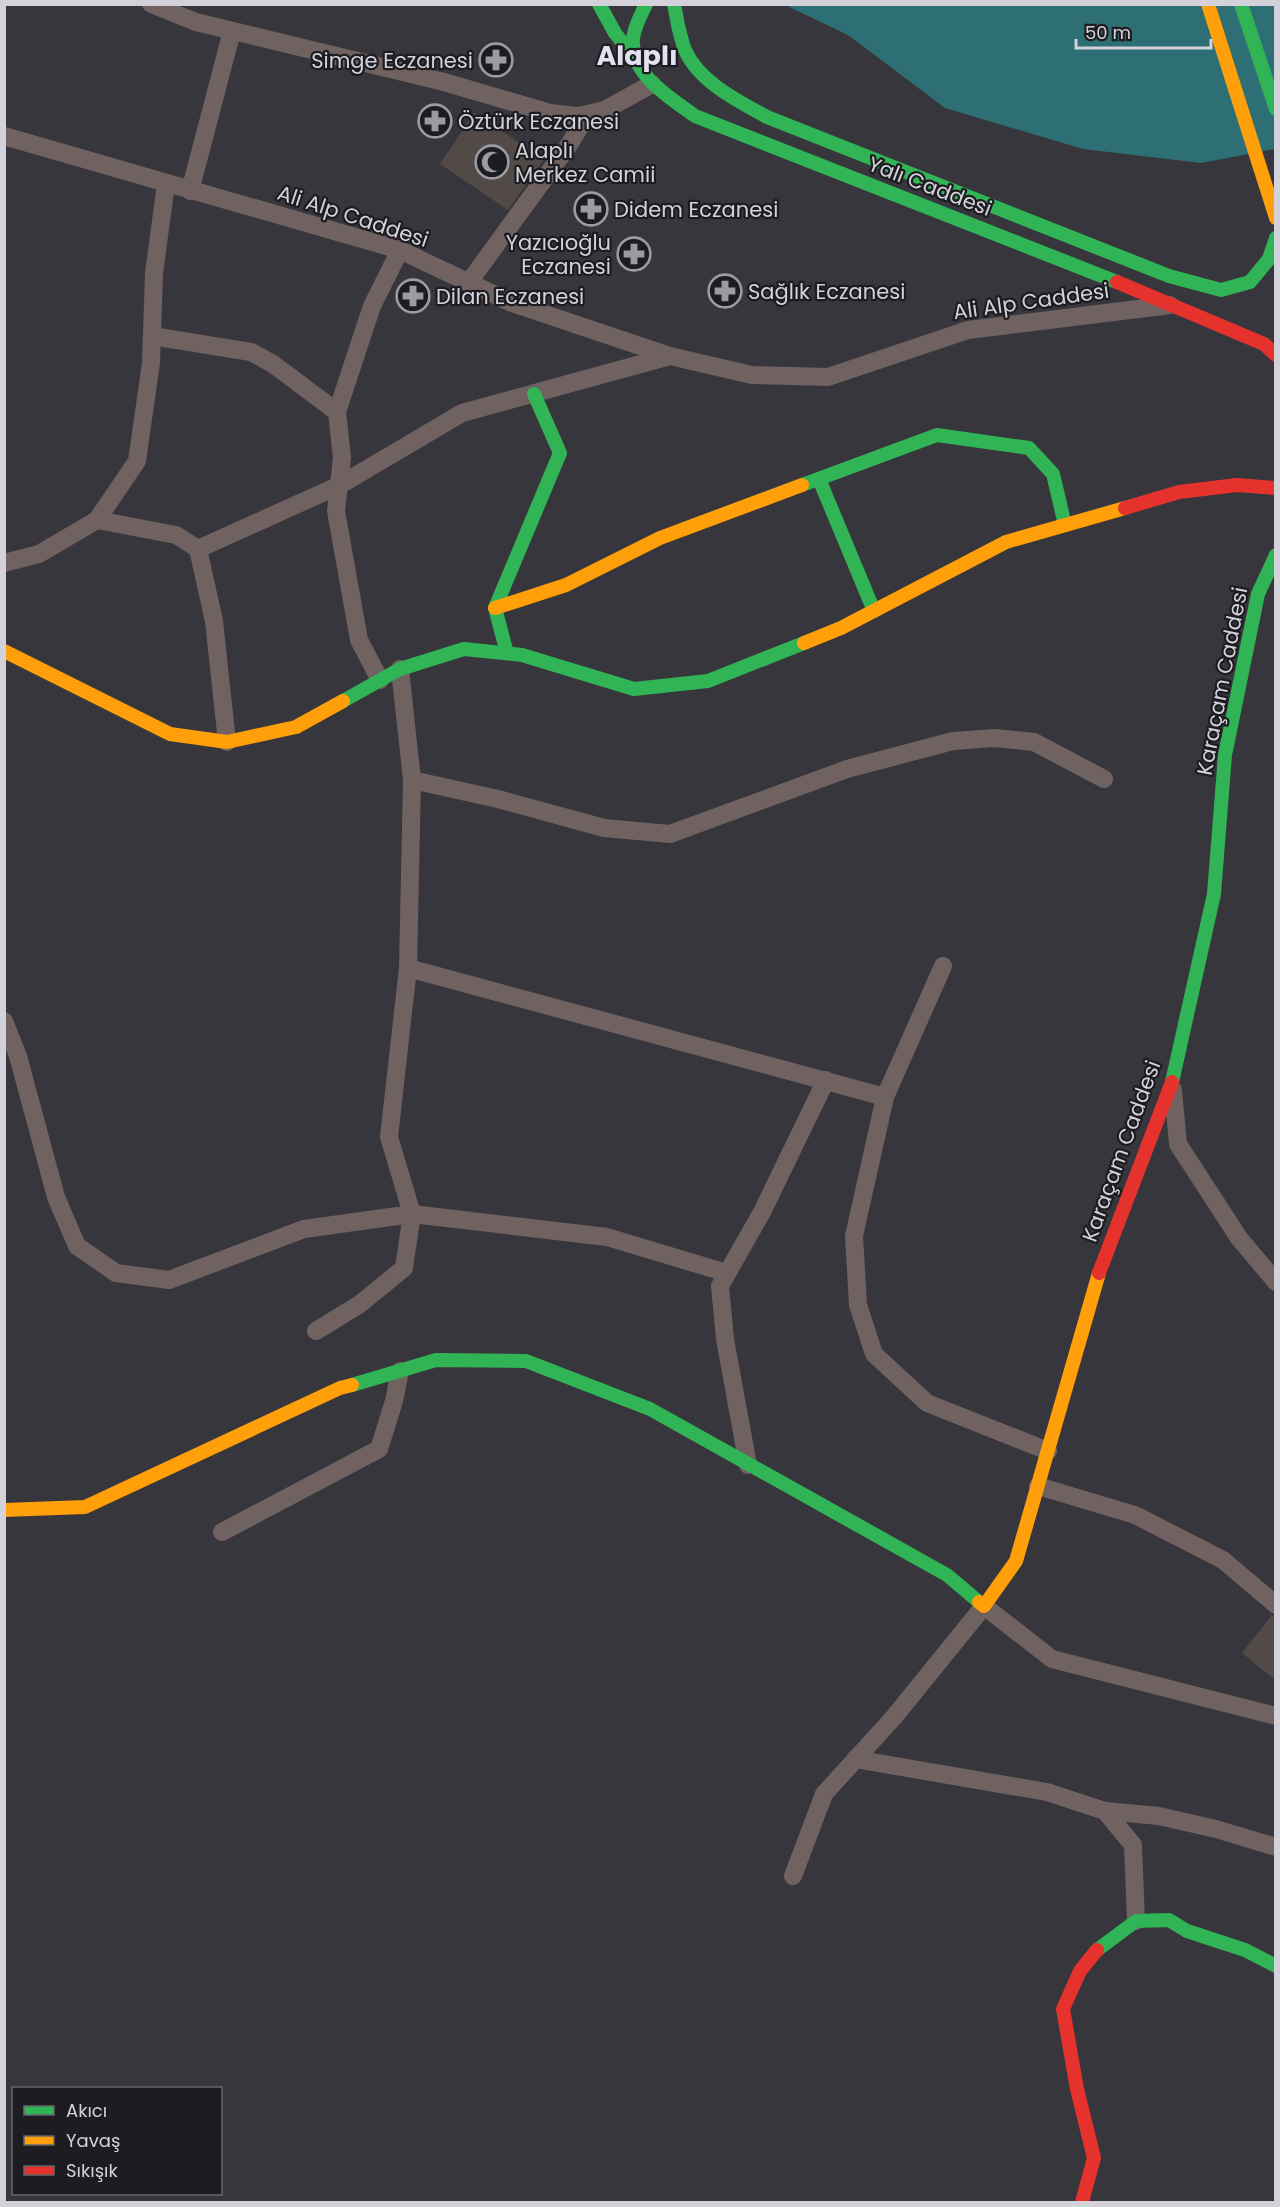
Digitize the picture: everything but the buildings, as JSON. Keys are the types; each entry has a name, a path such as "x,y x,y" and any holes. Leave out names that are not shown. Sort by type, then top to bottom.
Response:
{"main road":[{"name":"Yalı Caddesi","path":"599,4 615,33 652,84 695,116 1173,304 1264,345 1275,355"},
{"name":"Yalı Caddesi","path":"674,4 687,62 737,100 767,117 1169,276 1221,290 1250,282 1269,259 1275,238"},
{"path":"1208,4 1274,213"},
{"path":"1241,4 1275,109"},
{"path":"634,57 633,42 636,26 654,9 679,30"},
{"path":"652,84 669,84 674,81"},
{"path":"507,653 495,608 560,453 534,394"},
{"path":"495,608 566,585 660,538 937,435 1029,448 1053,474 1065,525"},
{"path":"819,479 874,611"},
{"path":"4,651 170,734 227,742 296,727 400,669 464,649 522,655 634,689 708,681 841,628 1006,542 1179,492 1237,485 1275,488"},
{"name":"Karaçam Caddesi","path":"984,1606 1016,1561 1102,1262 1172,1083 1214,894 1225,755 1258,594 1275,555"},
{"path":"4,1510 85,1507 340,1388 436,1360 526,1361 650,1409 947,1575 984,1606"},
{"path":"1082,2202 1094,2158 1077,2089 1063,2009 1080,1971 1100,1946 1136,1921 1169,1920 1187,1931 1245,1950 1275,1965"}],"street":[{"path":"152,4 196,22 444,82 550,113 585,118 569,145 469,282"},
{"path":"190,191 232,31"},
{"path":"578,116 605,110 652,84"},
{"name":"Ali Alp Caddesi","path":"4,136 400,250 512,303 670,356 752,375 828,377 968,330 1173,304"},
{"path":"4,563 39,554 97,520 137,462 151,363 154,273 166,184"},
{"path":"380,680 359,640 336,511 342,458 337,412 372,306 400,250"},
{"path":"152,336 250,352 273,364 337,412"},
{"path":"198,549 340,485 462,413 670,356"},
{"path":"97,520 176,535 198,549 214,621 227,742"},
{"path":"316,1330 360,1304 404,1268 412,1214 389,1137 408,968 412,780 400,669"},
{"path":"412,780 498,799 604,828 670,834 847,769 953,741 995,738 1034,742 1104,779"},
{"path":"943,966 885,1096 854,1236 858,1305 874,1354 927,1403 1048,1451"},
{"path":"408,968 885,1096"},
{"path":"4,1021 18,1056 56,1197 77,1245 116,1273 169,1280 304,1229 412,1214 607,1237 727,1273"},
{"path":"748,1465 725,1339 720,1286 762,1212 826,1080"},
{"path":"1172,1083 1178,1144 1239,1238 1275,1282"},
{"path":"222,1532 379,1449 394,1401 400,1371"},
{"path":"1038,1486 1135,1515 1223,1560 1275,1605"},
{"path":"793,1876 824,1794 894,1717 984,1606 1052,1659 1275,1716"},
{"path":"855,1759 1047,1792 1105,1811 1159,1816 1216,1829 1275,1847"},
{"path":"1105,1811 1133,1845 1136,1921"}],"water":[{"path":"785,5 1275,5 1275,149 1201,163 1083,149 945,108 848,35"}],"traffic: fast":[{"path":"599,4 615,33 634,57"},
{"path":"646,4 633,39 638,64 654,84 695,116 1117,282"},
{"path":"674,4 681,39 691,61 720,90 756,111 1169,276 1221,290 1250,282 1269,259 1276,238"},
{"path":"1241,4 1276,109"},
{"path":"507,653 495,608 560,453 534,394"},
{"path":"802,485 937,435 1029,448 1053,474 1065,525"},
{"path":"819,479 874,611"},
{"path":"1172,1082 1214,894 1225,755 1258,594 1276,555"},
{"path":"343,701 400,669 464,649 522,655 634,689 708,681 804,643"},
{"path":"352,1385 436,1360 526,1361 650,1409 947,1575 979,1602"},
{"path":"1097,1950 1136,1921 1169,1920 1187,1931 1245,1950 1276,1966"}],"traffic: slow":[{"path":"1208,4 1276,218"},
{"path":"495,608 566,585 660,538 802,485"},
{"path":"804,643 841,628 1006,542 1125,508"},
{"path":"4,651 170,734 227,742 296,727 343,701"},
{"path":"979,1602 984,1606 1016,1561 1099,1273"},
{"path":"4,1510 85,1507 340,1388 352,1385"}],"traffic: jam":[{"path":"1117,282 1264,344 1276,355"},
{"path":"1125,508 1179,492 1237,485 1276,488"},
{"path":"1099,1273 1172,1082"},
{"path":"1082,2202 1094,2158 1077,2089 1063,2009 1080,1971 1097,1950"}],"place":[{"name":"Simge Eczanesi","path":"496,60"},
{"name":"Öztürk Eczanesi","path":"435,121"},
{"name":"Alaplı Merkez Camii","path":"492,162"},
{"name":"Didem Eczanesi","path":"591,209"},
{"name":"Yazıcıoğlu Eczanesi","path":"634,254"},
{"name":"Sağlık Eczanesi","path":"725,291"},
{"name":"Dilan Eczanesi","path":"413,296"}],"district":[{"name":"Alaplı","path":"637,55"}]}
